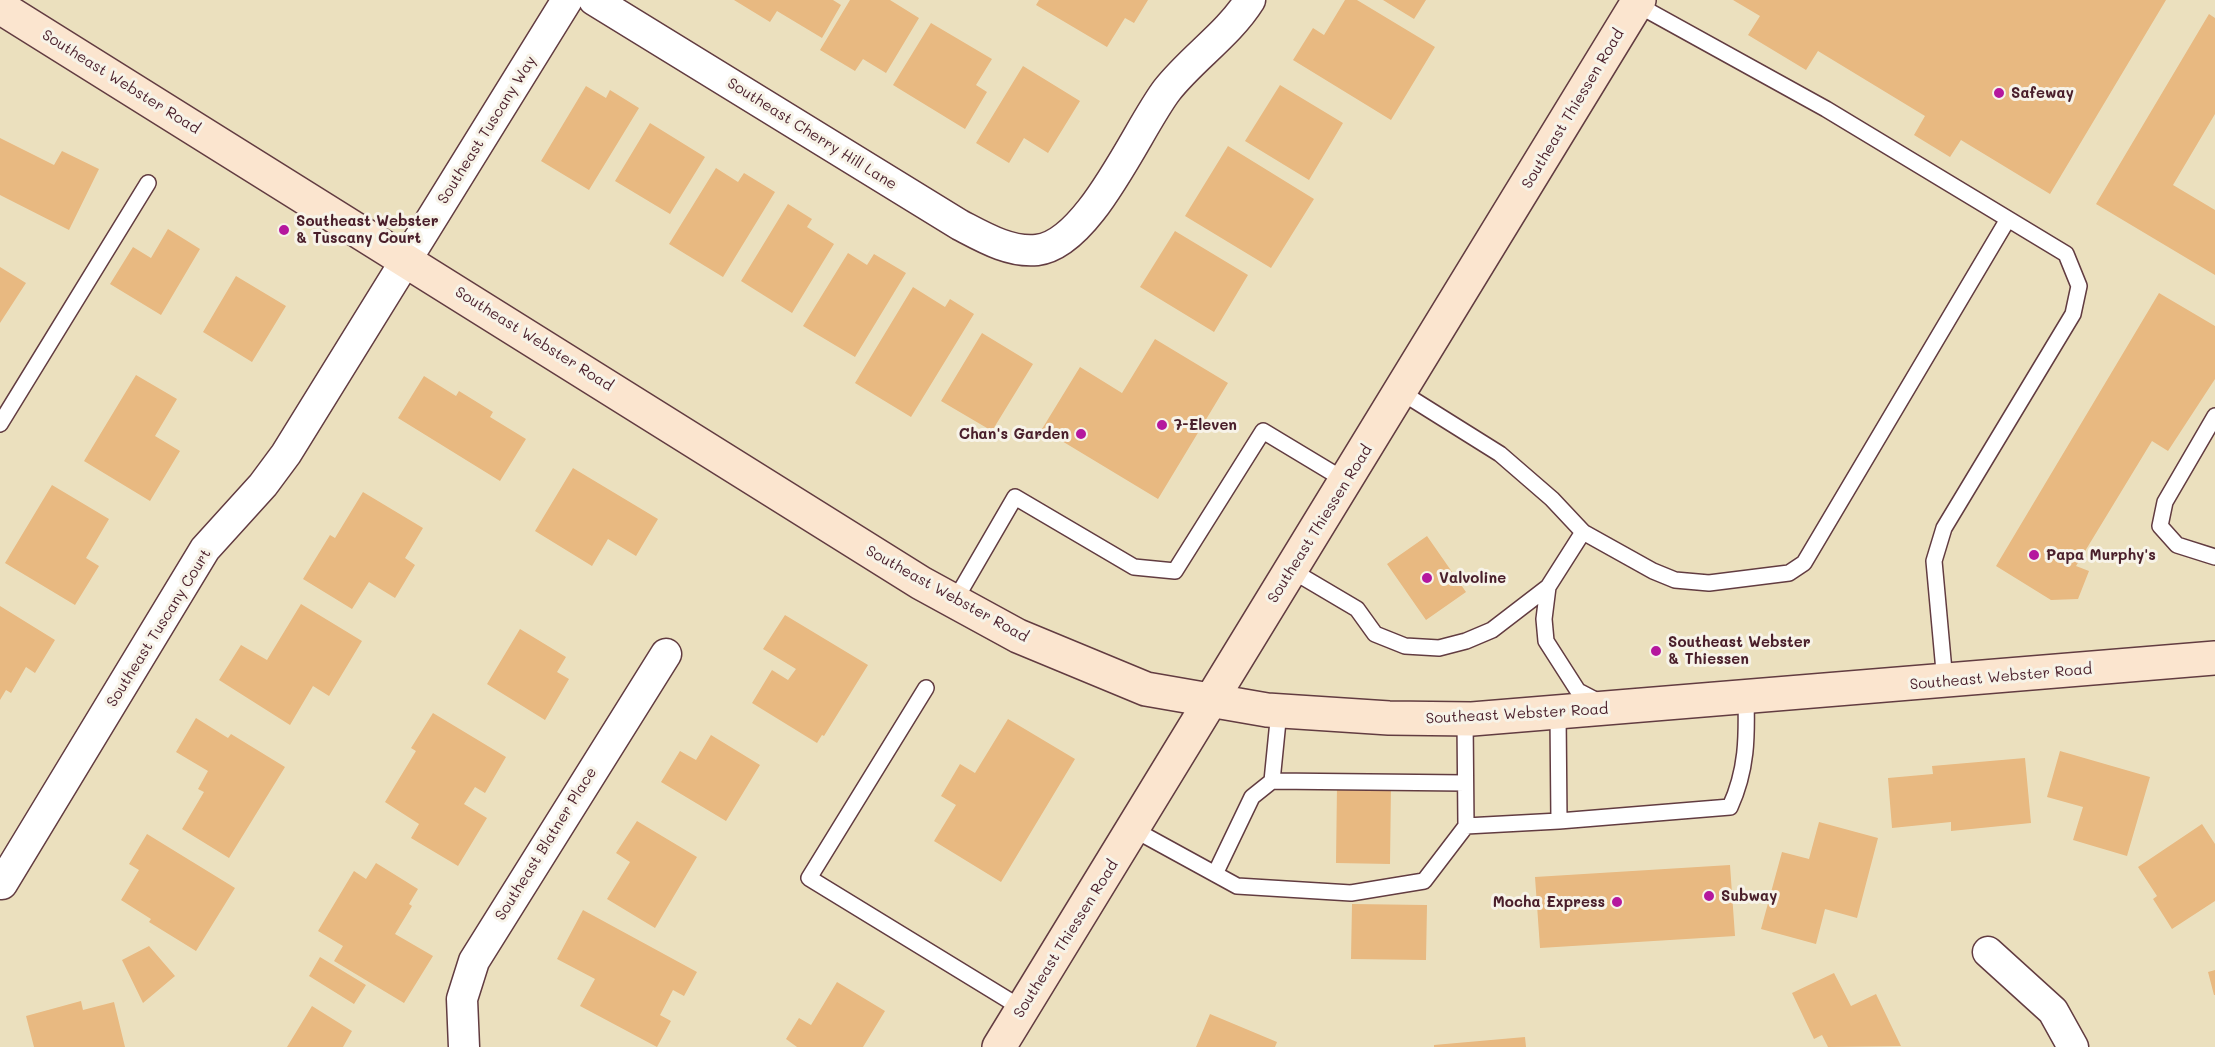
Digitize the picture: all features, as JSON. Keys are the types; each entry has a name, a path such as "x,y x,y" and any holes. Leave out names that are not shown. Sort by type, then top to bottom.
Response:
{"street":[{"name":"Southeast Tuscany Way","path":"407,260 567,0"},
{"name":"Southeast Cherry Hill Lane","path":"594,0 960,225 996,243 1019,249 1039,250 1057,242 1077,226 1103,195 1167,90 1218,38 1250,0"},
{"name":"Southeast Thiessen Road","path":"999,1047 1401,392 1635,1"},
{"name":"Southeast Webster Road","path":"0,7 954,602 1026,640 1146,688 1279,711 1389,718 1465,719 1945,682 2215,658"},
{"name":"Southeast Tuscany Court","path":"2,884 205,549 263,485 286,454 407,260"},
{"name":"Southeast Blatner Place","path":"464,1047 462,999 474,961 666,654"},
{"path":"1988,952 2053,1011 2073,1047"}],"lane":[{"path":"1635,1 1826,109 2066,254 2079,286 2073,314 1944,528 1934,561 1945,682"},
{"path":"0,424 148,183"},
{"path":"1401,392 1500,454 1552,499 1583,532 1653,571 1675,580 1709,583 1789,573 1804,563 2008,219"},
{"path":"2215,416 2165,502 2160,526 2177,545 2215,557"},
{"path":"954,602 1015,496 1134,567 1174,571 1263,431 1346,481"},
{"path":"1291,570 1357,609 1375,633 1405,646 1439,648 1466,642 1492,630 1548,587 1583,532"},
{"path":"1548,587 1544,618 1546,641 1559,666 1578,691 1612,709"},
{"path":"926,688 809,879 1023,1010"},
{"path":"1466,826 1730,807 1741,783 1747,749 1746,698"},
{"path":"1272,781 1279,711"},
{"path":"1558,713 1559,821"},
{"path":"1133,830 1237,886 1352,893 1424,881 1466,826 1465,719"},
{"path":"1215,874 1252,797 1272,781 1465,783"}],"building":[{"path":"734,0 833,0 841,5 822,38 777,11 770,22"},
{"path":"850,0 890,0 919,18 886,73 863,59 855,71 820,50"},
{"path":"1039,0 1148,0 1134,23 1125,18 1107,47 1036,5"},
{"path":"1345,0 1357,0 1435,47 1391,120 1293,60 1313,28 1324,35"},
{"path":"1383,0 1426,0 1414,19"},
{"name":"Safeway","path":"1733,0 2166,0 2050,194 1961,140 1950,157 1914,135 1925,116 1818,51 1806,70 1748,35 1760,16"},
{"path":"2209,14 2215,18 2215,114 2173,185 2215,210 2215,275 2096,204"},
{"path":"931,23 992,59 976,85 987,92 965,129 893,85"},
{"path":"1023,66 1080,101 1048,153 1024,138 1009,163 976,143"},
{"path":"1280,85 1343,123 1309,180 1245,141"},
{"path":"586,86 606,98 610,90 639,108 589,190 541,161"},
{"path":"650,123 705,157 670,214 615,181"},
{"path":"0,138 54,165 62,151 99,169 69,230 0,195"},
{"path":"1228,146 1314,199 1271,268 1185,216"},
{"path":"716,168 738,182 744,173 775,192 723,277 669,244"},
{"path":"788,204 812,219 807,227 834,244 792,313 741,281"},
{"path":"168,229 200,249 161,315 110,284 133,247 151,258"},
{"path":"1175,231 1248,275 1214,332 1140,287"},
{"path":"848,253 867,265 874,254 906,273 855,357 803,326"},
{"path":"0,267 26,283 0,323"},
{"path":"236,276 286,306 252,362 203,332"},
{"path":"913,287 945,307 950,299 974,314 911,417 855,383"},
{"path":"2159,293 2215,326 2215,379 2168,451 2152,441 2076,566 2089,571 2078,599 2051,600 1996,566"},
{"path":"982,333 1033,364 992,431 941,401"},
{"path":"1155,339 1228,383 1158,499 1042,429 1080,367 1122,393"},
{"path":"136,375 177,399 155,436 180,451 150,501 84,461"},
{"path":"424,376 456,396 459,391 493,412 490,417 526,439 500,481 398,418"},
{"path":"573,468 658,519 636,556 608,539 592,566 535,531"},
{"path":"52,485 109,519 86,558 99,566 75,605 5,563"},
{"path":"363,492 423,528 405,558 415,565 395,598 369,582 352,609 303,579 330,535 335,538"},
{"name":"Valvoline","path":"1427,536 1466,592 1426,620 1387,564"},
{"path":"301,604 362,641 329,696 313,686 290,725 219,680 241,645 267,660"},
{"path":"0,606 55,640 35,673 26,667 11,693 6,690 0,700"},
{"path":"785,615 868,665 824,736 822,735 817,743 752,703 772,670 788,680 796,669 763,649"},
{"path":"520,629 566,657 557,672 569,679 545,720 487,684"},
{"path":"433,713 506,757 485,793 475,787 464,804 487,818 458,866 411,838 419,824 385,802 416,751 411,748"},
{"path":"196,718 228,738 231,734 285,767 229,858 182,829 204,792 198,789 208,771 176,752"},
{"path":"1008,719 1075,759 1001,882 934,841 956,805 941,796 960,764 975,773"},
{"path":"711,735 760,765 726,821 661,782 680,751 696,760"},
{"path":"2060,751 2150,777 2127,856 2073,840 2083,807 2047,797"},
{"path":"2025,758 2031,823 1951,831 1951,822 1892,828 1888,778 1933,774 1932,766"},
{"path":"1337,785 1391,786 1390,864 1336,863"},
{"path":"637,821 697,857 655,928 607,899 630,862 616,853"},
{"path":"1819,822 1878,838 1857,918 1825,909 1816,944 1761,929 1782,852 1809,859"},
{"path":"2202,824 2215,844 2215,901 2172,929 2153,899 2157,896 2138,867"},
{"path":"147,834 235,888 196,951 149,922 151,919 121,900 139,870 129,864"},
{"path":"376,863 418,889 409,904 412,906 395,934 433,956 404,1003 334,961 343,946 318,931 354,871 366,879"},
{"path":"1730,865 1735,936 1540,948 1535,877"},
{"path":"1352,904 1427,905 1426,960 1351,959"},
{"path":"583,910 697,972 684,996 673,990 660,1015 671,1021 657,1047 580,1006 595,979 557,959"},
{"path":"149,946 175,976 143,1003 122,960"},
{"path":"320,957 366,985 354,1004 309,976"},
{"path":"2215,970 2215,995 2214,995 2208,972"},
{"path":"1834,973 1851,1006 1876,994 1901,1046 1828,1047 1822,1035 1814,1039 1792,993"},
{"path":"837,982 885,1011 863,1047 797,1047 786,1039 799,1018 811,1025"},
{"path":"81,1001 83,1010 114,1002 125,1047 34,1047 26,1016"},
{"path":"312,1006 352,1031 343,1047 287,1047"},
{"path":"1210,1014 1277,1042 1275,1047 1196,1047"},
{"path":"1525,1037 1526,1047 1434,1047 1434,1045"}],"place":[{"name":"Safeway","path":"1999,93"},
{"name":"Southeast Webster & Tuscany Court","path":"284,230"},
{"name":"7-Eleven","path":"1162,425"},
{"name":"Chan's Garden","path":"1081,434"},
{"name":"Papa Murphy's","path":"2034,555"},
{"name":"Valvoline","path":"1427,578"},
{"name":"Southeast Webster & Thiessen","path":"1656,651"},
{"name":"Subway","path":"1709,896"},
{"name":"Mocha Express","path":"1617,902"}]}
